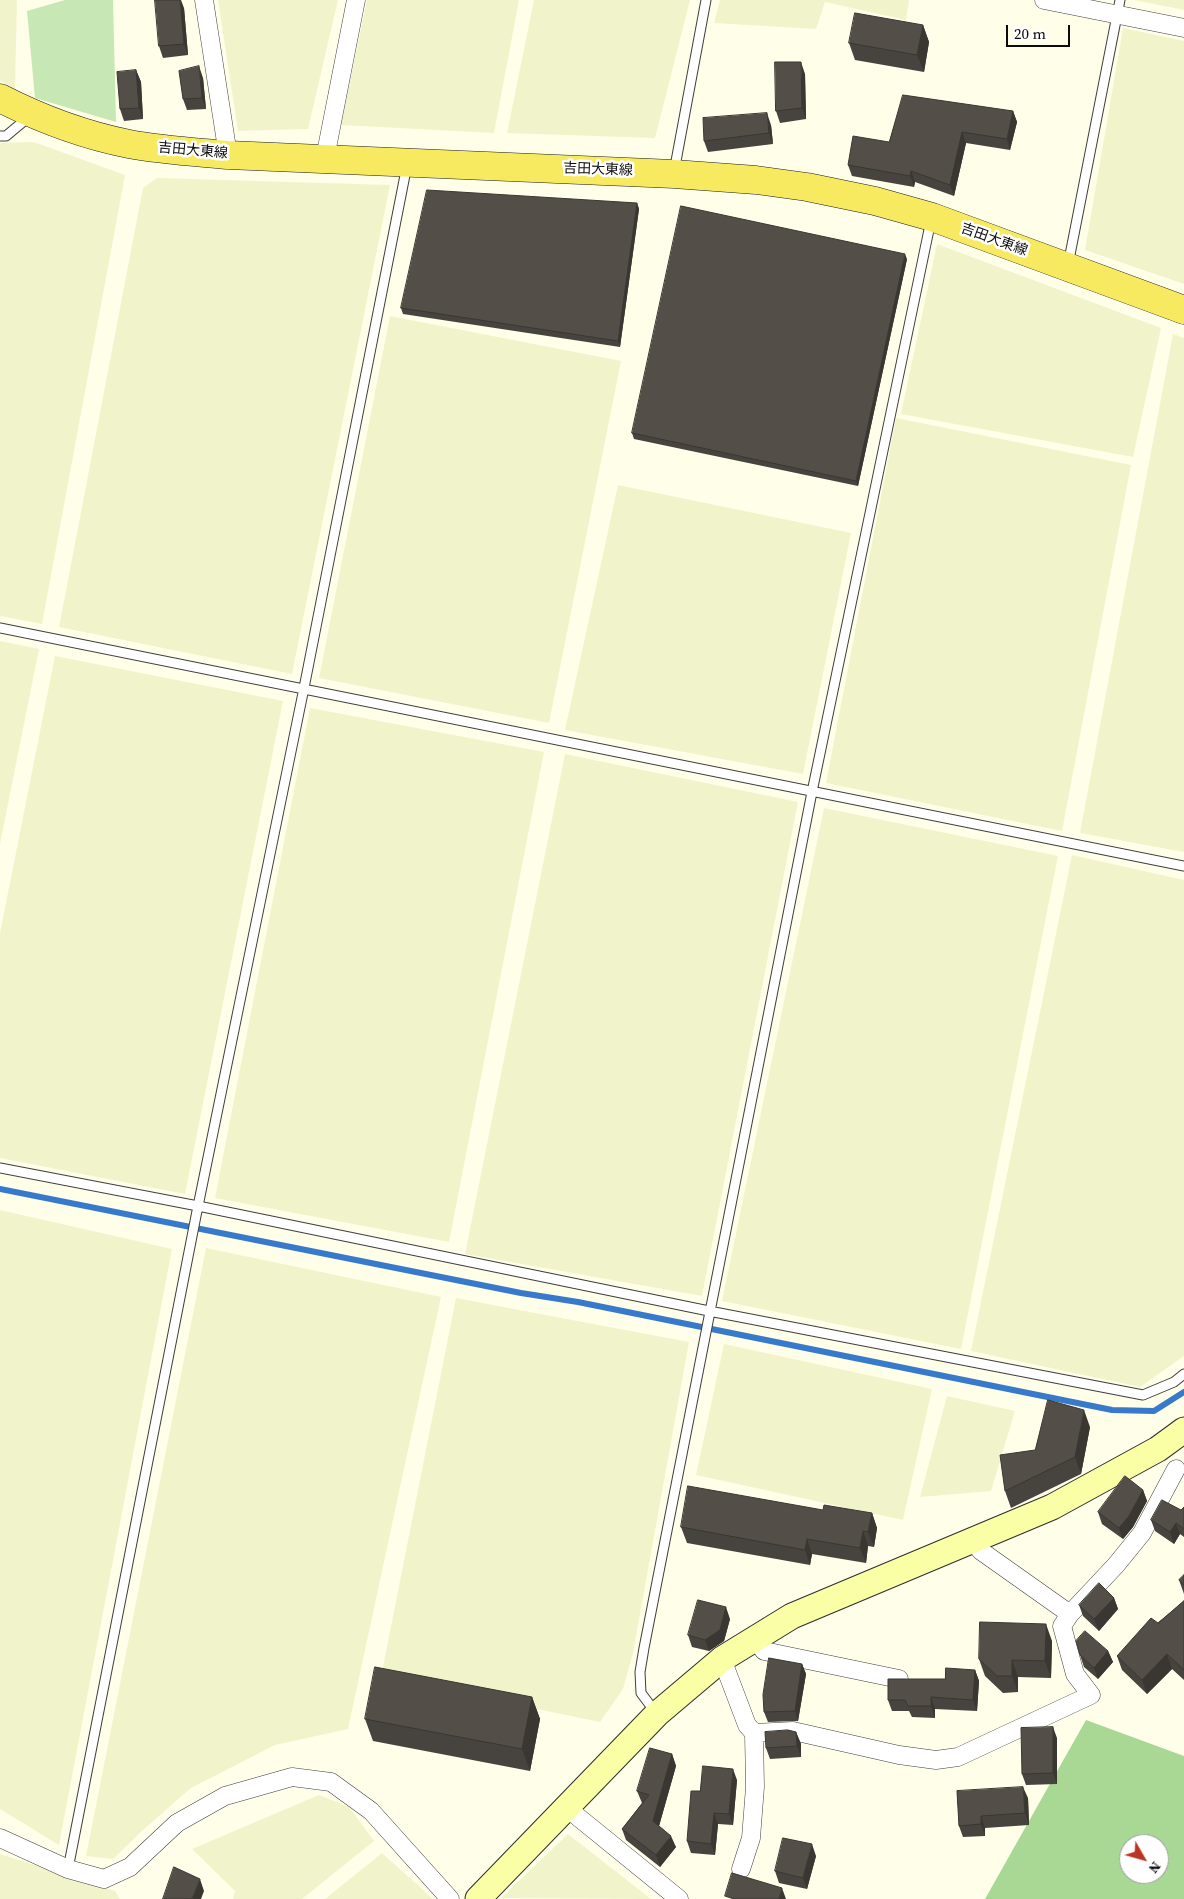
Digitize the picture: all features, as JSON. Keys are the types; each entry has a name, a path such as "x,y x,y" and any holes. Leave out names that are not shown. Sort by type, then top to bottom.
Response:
{"main road":[{"name":"吉田大東線","path":"0,98 32,115 71,129 129,144 228,155 674,174 756,180 806,187 875,201 932,217 1184,310"}],"street":[{"path":"204,0 228,155"},
{"path":"325,158 356,0"},
{"path":"1044,0 1118,7 1184,28"},
{"path":"478,1899 657,1714 722,1659 792,1616 1052,1507 1158,1449 1184,1430"},
{"path":"754,1733 793,1731 899,1755 936,1760 958,1757 1091,1695 1075,1674 1062,1626 1070,1614 1116,1565 1142,1533 1180,1471 1158,1449"},
{"path":"974,1541 981,1551 1070,1614"},
{"path":"755,1638 764,1652 899,1678"},
{"path":"722,1659 747,1725 754,1733 755,1787 751,1838 741,1869"},
{"path":"0,1838 68,1869 104,1879 130,1867 177,1823 225,1796 292,1777 331,1782 371,1811 450,1899"},
{"path":"567,1808 679,1899"}],"lane":[{"path":"674,174 706,0"},
{"path":"1068,266 1118,7"},
{"path":"0,136 6,136 32,115"},
{"path":"68,1869 197,1211 304,688 407,163"},
{"path":"657,1714 641,1693 640,1672 703,1340 812,792 932,217"},
{"path":"0,628 1184,866"},
{"path":"0,1168 197,1211 709,1315 1142,1395 1174,1382 1184,1374"}],"green space":[{"path":"0,0 17,0 15,89 0,81"},
{"path":"65,0 113,0 116,122 35,98 27,11"},
{"path":"218,0 338,0 308,129 238,131"},
{"path":"367,0 519,0 494,133 341,125"},
{"path":"534,0 690,0 655,138 507,133"},
{"path":"720,0 909,0 906,20 825,2 816,29 714,23"},
{"path":"1134,0 1184,0 1184,10"},
{"path":"1123,28 1184,41 1184,284 1085,250"},
{"path":"34,142 125,175 42,624 0,616 0,143"},
{"path":"157,178 390,185 292,674 59,627 143,188"},
{"path":"937,244 1161,328 1133,457 901,414"},
{"path":"390,316 621,361 549,723 319,678"},
{"path":"1173,334 1184,338 1184,852 1080,833"},
{"path":"896,418 1131,465 1062,831 826,783"},
{"path":"618,485 851,533 803,774 565,730"},
{"path":"0,641 39,649 0,844"},
{"path":"55,656 283,701 185,1194 0,1158 0,933"},
{"path":"310,708 544,752 449,1242 215,1198"},
{"path":"565,754 798,802 702,1296 465,1254"},
{"path":"824,808 1058,856 961,1349 722,1301"},
{"path":"1072,855 1184,880 1184,1356 1140,1387 971,1351"},
{"path":"0,1210 172,1249 59,1845 0,1809"},
{"path":"206,1248 441,1297 348,1729 275,1745 191,1788 113,1859 86,1856"},
{"path":"456,1298 689,1342 633,1653 623,1689 600,1722 381,1677"},
{"path":"724,1344 932,1389 903,1520 696,1475"},
{"path":"947,1396 1015,1411 991,1491 920,1497"},
{"path":"1086,1720 1184,1756 1184,1899 985,1899"},
{"path":"319,1795 349,1807 374,1841 302,1899 233,1899 235,1891 192,1849"},
{"path":"568,1834 651,1899 501,1898"},
{"path":"382,1853 433,1899 325,1899"},
{"path":"0,1854 115,1891 120,1899 0,1899"}],"building":[{"path":"155,0 180,0 184,44 159,46"},
{"path":"855,13 923,25 917,55 849,43"},
{"path":"775,62 801,62 802,108 776,111"},
{"path":"199,66 202,98 183,99 179,71"},
{"path":"136,70 139,108 120,109 117,72"},
{"path":"903,95 1013,111 1007,139 962,132 950,185 911,171 910,176 848,165 853,136 889,142"},
{"path":"767,113 769,133 704,141 703,118"},
{"path":"427,190 637,203 618,341 401,308"},
{"path":"681,206 905,254 856,481 632,433"},
{"path":"1048,1400 1084,1410 1075,1457 1005,1491 1000,1455 1035,1450"},
{"path":"1125,1476 1143,1490 1129,1516 1119,1528 1098,1512"},
{"path":"688,1486 823,1510 824,1505 872,1513 868,1532 863,1531 860,1548 807,1539 805,1550 681,1527"},
{"path":"1162,1500 1181,1510 1184,1507 1184,1529 1176,1523 1170,1532 1151,1520"},
{"path":"1184,1575 1184,1585 1179,1580"},
{"path":"1099,1583 1114,1598 1094,1619 1079,1605"},
{"path":"698,1600 726,1607 720,1630 705,1640 688,1635"},
{"path":"1184,1601 1184,1670 1167,1654 1142,1680 1117,1656 1151,1618 1158,1623"},
{"path":"980,1622 1046,1624 1045,1661 1012,1660 1012,1676 997,1676 979,1659"},
{"path":"1085,1631 1108,1651 1094,1668 1080,1655 1076,1641"},
{"path":"769,1658 802,1664 795,1711 764,1712 763,1695"},
{"path":"375,1667 532,1697 522,1749 365,1719"},
{"path":"946,1668 975,1670 973,1700 931,1697 931,1706 908,1706 905,1700 888,1700 888,1679 945,1679"},
{"path":"1053,1727 1053,1773 1022,1774 1021,1728"},
{"path":"788,1730 796,1732 797,1746 766,1748 765,1732"},
{"path":"650,1748 672,1754 653,1821 671,1836 656,1855 622,1829 649,1795 637,1791"},
{"path":"703,1766 733,1769 729,1814 714,1813 711,1844 687,1841 691,1791 700,1791"},
{"path":"1023,1787 1025,1813 981,1816 981,1824 959,1826 957,1791"},
{"path":"783,1838 812,1844 803,1878 775,1871"},
{"path":"174,1867 200,1879 192,1899 163,1899"},
{"path":"732,1873 782,1888 779,1899 734,1899 725,1896"}],"waterway":[{"path":"0,1189 521,1293 578,1302 1112,1410 1154,1411 1184,1392"}]}
